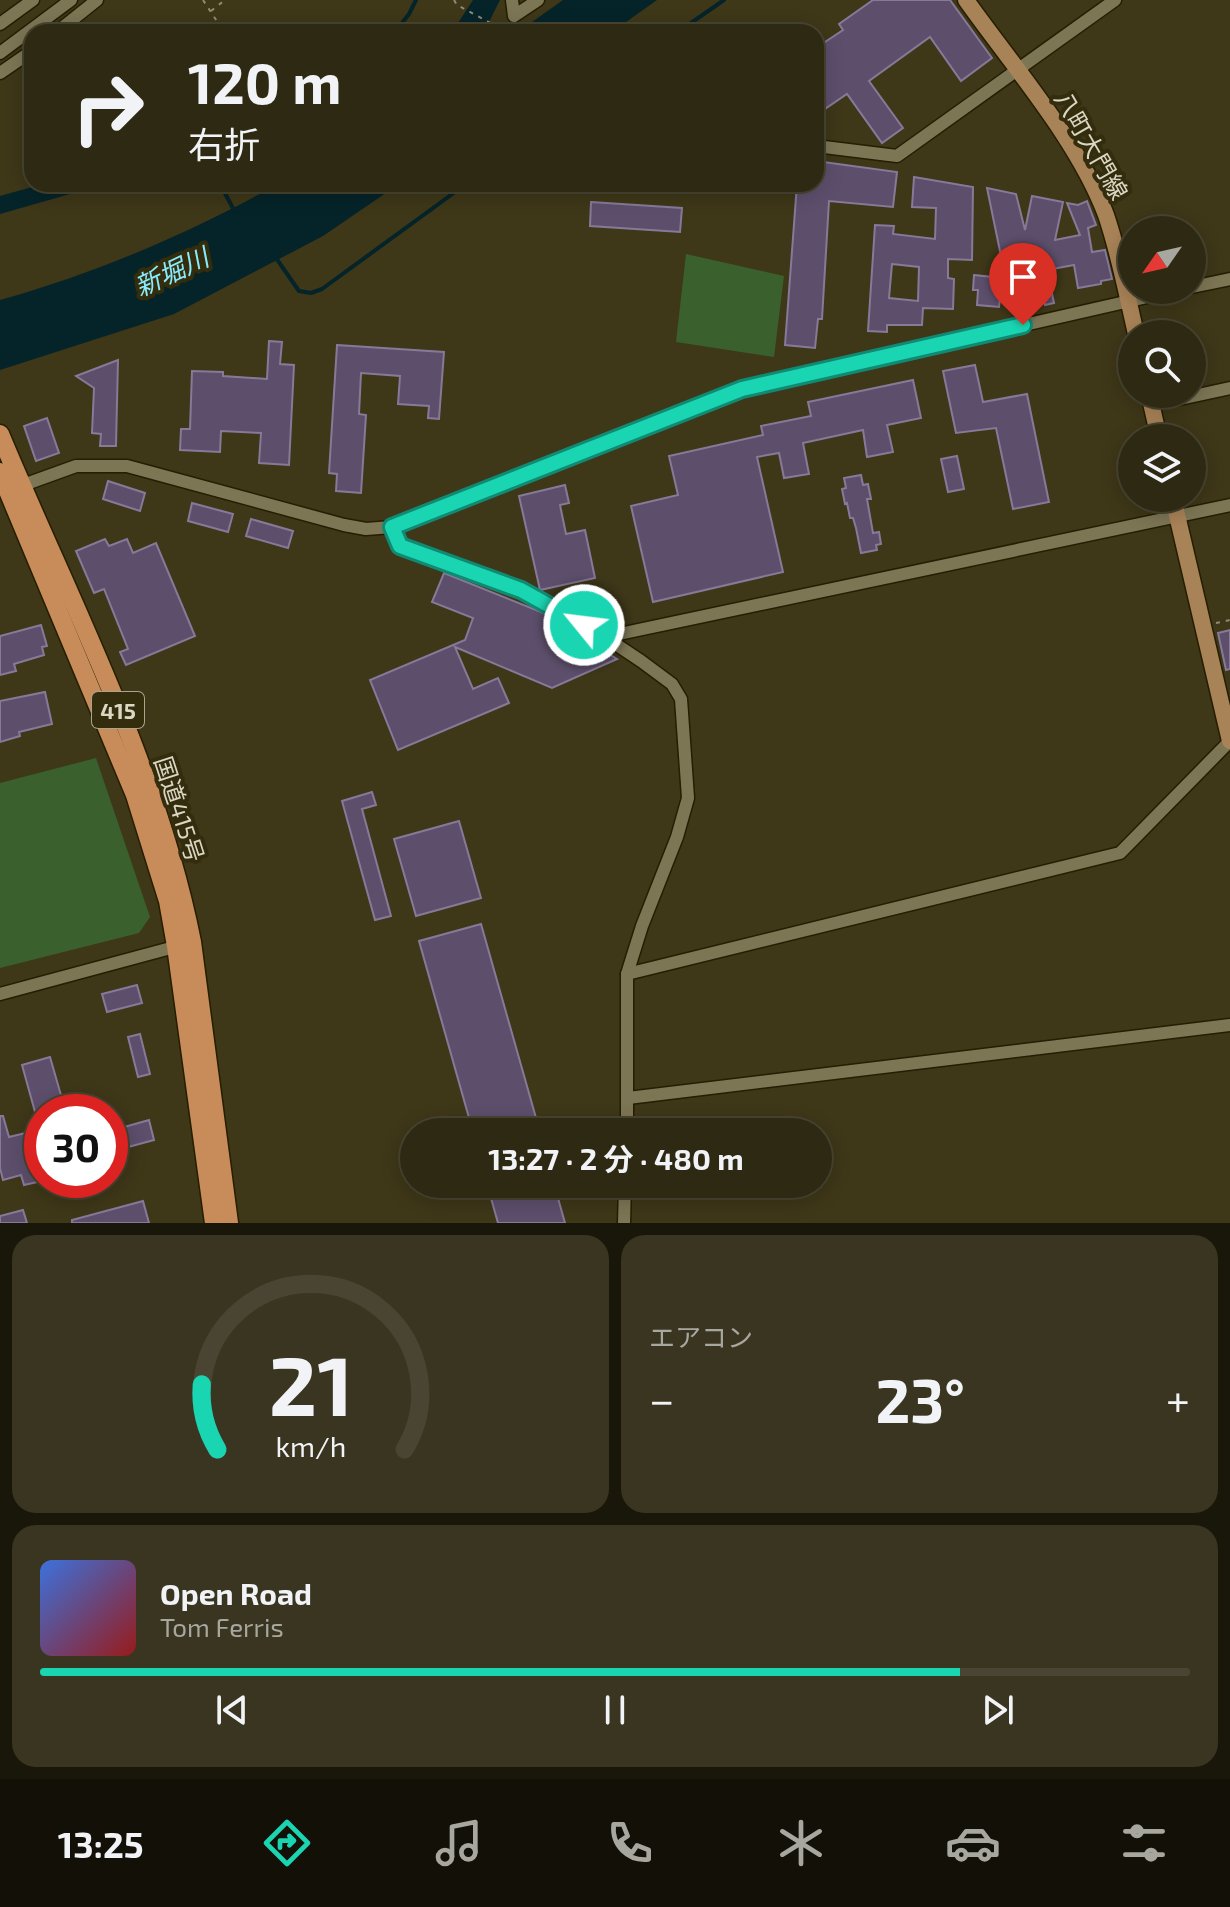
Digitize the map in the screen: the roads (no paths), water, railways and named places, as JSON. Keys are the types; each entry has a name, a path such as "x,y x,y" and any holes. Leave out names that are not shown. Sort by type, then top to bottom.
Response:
{"highway":[{"name":"国道415号","path":"0,434 15,488 148,780 183,898 184,944 214,1223"},
{"name":"国道415号","path":"0,472 15,488"},
{"name":"国道415号","path":"184,944 229,1223"}],"main road":[{"name":"八町大門線","path":"966,0 1041,102 1084,170 1106,215 1118,262"},
{"path":"1176,512 1230,741"}],"street":[{"path":"0,24 33,0"},
{"path":"39,24 71,0"},
{"path":"67,24 97,0"},
{"path":"512,0 514,16 538,0"},
{"path":"824,147 897,156 1115,0"},
{"path":"0,53 24,35"},
{"path":"0,73 24,56"},
{"path":"1206,284 1230,279"},
{"path":"15,488 76,466 127,466 344,525 366,529 392,527 742,389 1118,303"},
{"path":"1206,391 1230,388"},
{"path":"605,637 1230,505"},
{"path":"392,527 400,546 521,590 605,637 672,684 681,699 688,798 627,974 627,1118"},
{"path":"627,974 1120,853 1230,741"},
{"path":"0,994 184,944"},
{"path":"628,1098 1230,1025"},
{"path":"624,1223 625,1198"}],"water":[{"path":"473,0 500,0 488,24 457,24"},
{"path":"563,0 657,0 623,24 529,24"},
{"path":"24,189 24,192 77,192 0,214 0,196"},
{"name":"新堀川","path":"263,192 387,192 323,236 174,314 0,370 0,300 72,277 211,219"}],"waterway":[{"path":"401,24 416,0"},
{"path":"690,24 724,0"},
{"path":"224,192 235,212"},
{"path":"276,258 299,291 311,293 322,289 455,192"}]}
